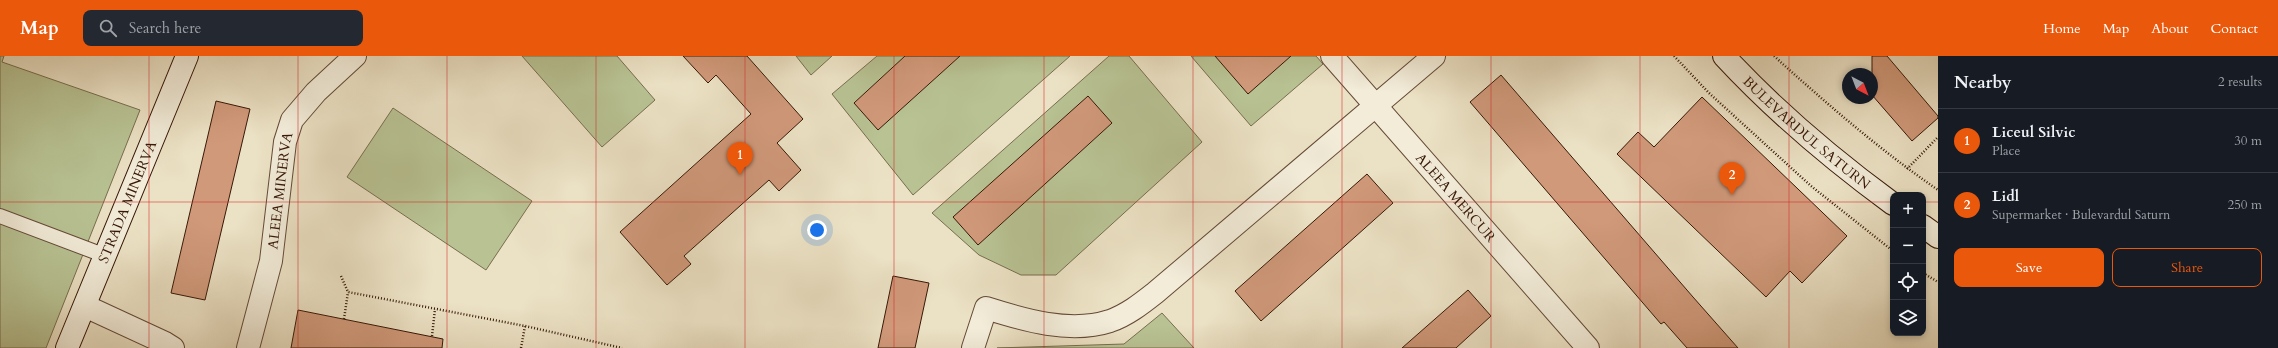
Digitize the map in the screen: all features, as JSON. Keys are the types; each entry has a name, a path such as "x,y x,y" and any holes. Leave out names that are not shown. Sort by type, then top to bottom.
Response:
{"street":[{"name":"STRADA MINERVA","path":"67,348 188,56"},
{"name":"ALEEA MINERVA","path":"248,348 271,261 285,142 292,120 316,92 355,56"},
{"path":"1332,56 1375,106"},
{"path":"973,348 986,308 1019,319 1052,324 1086,326 1110,320 1130,311 1155,293 1434,56"},
{"name":"BULEVARDUL SATURN","path":"1724,56 1756,90 1820,147 1890,202"},
{"name":"ALEEA MERCUR","path":"1375,106 1588,348"},
{"path":"1926,228 1938,238"},
{"path":"85,306 173,348"}],"lane":[{"path":"0,216 106,256"}],"path":[{"path":"1674,56 1710,93 1811,186 1890,249"},
{"path":"1774,56 1840,116 1907,169 1938,190"},
{"path":"1907,169 1938,137"},
{"path":"1926,275 1938,282"},
{"path":"341,276 348,292 344,319"},
{"path":"348,292 525,326 622,348"},
{"path":"432,336 435,309"},
{"path":"521,348 525,326"}],"green space":[{"path":"0,56 4,56 2,62 140,110 46,348 0,348"},
{"path":"522,56 617,56 655,100 602,147"},
{"path":"796,56 832,56 811,75"},
{"path":"877,56 1070,56 913,195 832,94"},
{"path":"1109,56 1129,56 1202,142 1056,275 1021,275 979,255 932,213"},
{"path":"1191,56 1316,56 1323,64 1251,126"},
{"path":"393,108 532,201 486,270 347,177"},
{"path":"1162,313 1194,348 997,348 1124,344"}],"building":[{"path":"683,56 747,56 803,119 777,143 801,170 779,191 769,180 684,256 691,264 667,285 620,232 751,114 716,75 708,83"},
{"path":"905,56 960,56 878,130 854,103"},
{"path":"1215,56 1291,56 1248,94"},
{"path":"1872,56 1887,56 1938,116 1938,118 1912,141 1878,102 1878,68 1872,68"},
{"path":"1501,75 1738,348 1687,348 1664,322 1661,324 1470,102"},
{"path":"1088,96 1112,123 978,245 953,217"},
{"path":"1702,97 1847,236 1802,283 1790,271 1766,297 1617,154 1638,132 1654,147"},
{"path":"216,101 250,109 205,300 171,293"},
{"path":"1367,174 1393,203 1261,321 1235,291"},
{"path":"893,276 929,283 915,348 878,348"},
{"path":"1468,290 1491,316 1456,348 1402,348"},
{"path":"298,310 443,339 442,348 291,348"}],"place":[{"name":"Liceul Silvic","path":"740,175"},
{"name":"Lidl","path":"1732,195"}]}
